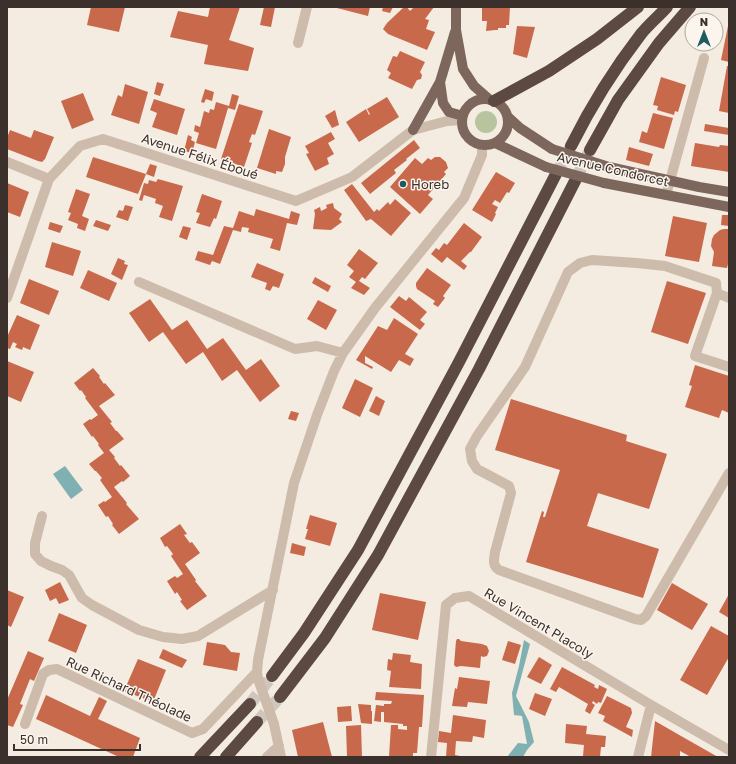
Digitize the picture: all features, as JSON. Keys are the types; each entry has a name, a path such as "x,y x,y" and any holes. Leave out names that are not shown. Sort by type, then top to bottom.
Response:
{"highway":[{"path":"492,100 549,71 597,39 638,7"},
{"path":"571,146 585,117 605,84 642,33 667,7"},
{"path":"590,150 618,100 659,43 690,7"},
{"path":"272,676 304,633 358,550 463,355 556,174"},
{"path":"280,697 326,638 378,555 479,369 576,179"},
{"path":"200,757 250,704"},
{"path":"226,757 257,722"}],"main road":[{"path":"456,7 456,30 463,69 474,86 501,106 508,117 508,125 502,138 489,145 475,143 464,132 462,118 470,105 476,101 492,100"},
{"path":"413,130 440,82 456,30"},
{"path":"440,82 443,103 449,112 462,118"},
{"name":"Avenue Condorcet","path":"508,117 520,128 552,149 609,167 729,192"},
{"name":"Avenue Condorcet","path":"495,143 546,168 604,183 729,207"}],"street":[{"path":"298,43 307,7"},
{"path":"666,195 704,58"},
{"name":"Avenue Félix Éboué","path":"7,298 49,179 80,146 103,139 296,201 352,177 413,130 462,118"},
{"path":"281,757 274,724 257,676 260,653 294,483 317,415 334,371 343,353 375,308 464,198 482,155 482,145"},
{"path":"7,162 49,179"},
{"path":"729,367 695,356 717,293 716,283 665,266 592,260 580,263 568,272 525,367 477,436 470,449 472,461 477,469 509,486 511,493 494,557 493,562 496,568 514,576 628,617 641,620 646,616 729,473"},
{"path":"139,282 295,349 317,346 343,353"},
{"path":"717,293 729,298"},
{"path":"42,516 35,543 35,554 41,561 62,570 69,575 82,598 92,605 139,630 164,637 182,639 198,636 273,590"},
{"name":"Rue Vincent Placoly","path":"431,757 446,605 455,598 469,596 729,750"},
{"name":"Rue Richard Théolade","path":"25,724 43,674 49,670 57,669 192,733 203,729 257,676"},
{"path":"638,757 651,705"},
{"path":"267,757 279,746"}],"green space":[{"path":"482,111 490,111 497,118 497,126 490,133 482,133 475,126 475,118"}],"water":[{"path":"65,466 83,490 71,499 53,474"},
{"path":"524,640 530,644 516,696 529,722 534,742 523,757 507,757 518,743 527,744 522,716 514,715 512,693"}],"building":[{"path":"91,7 125,7 119,32 87,25"},
{"path":"210,7 240,7 229,40 254,48 248,71 204,64 208,45 170,37 178,11 208,17"},
{"path":"264,7 275,7 271,27 260,25"},
{"path":"333,7 370,7 368,16"},
{"path":"383,7 393,7 390,13 382,11"},
{"path":"404,7 407,7 410,11 414,7 434,7 425,19 429,20 426,29 435,32 427,50 388,34 383,29 387,23"},
{"path":"482,7 510,7 509,25 506,25 506,28 486,31 487,21 482,21"},
{"path":"517,26 535,27 527,58 513,54"},
{"path":"729,26 729,62 721,60 723,52 724,52 724,45"},
{"path":"400,51 425,62 420,72 422,75 421,79 417,80 412,89 388,78 391,73 387,70 393,56 397,57"},
{"path":"727,66 729,66 729,113 719,111"},
{"path":"661,77 686,85 678,112 675,111 674,115 657,110 658,106 653,105"},
{"path":"157,82 164,84 160,96 154,94"},
{"path":"125,84 148,92 139,124 111,115 118,95 122,97"},
{"path":"205,89 214,92 212,101 206,99 204,103 201,102"},
{"path":"83,93 94,120 72,129 61,101"},
{"path":"232,94 239,96 235,110 228,108 216,149 196,143 199,133 194,131 195,125 200,127 204,111 209,113 210,109 214,110 216,102 229,106"},
{"path":"387,97 399,117 359,142 346,122 366,109 369,115 370,114 367,109"},
{"path":"154,99 185,109 177,135 152,127 157,113 150,110"},
{"path":"239,104 263,111 255,135 252,134 249,142 252,143 244,167 221,159"},
{"path":"335,110 339,125 332,128 325,116"},
{"path":"653,113 673,118 664,149 639,142 642,131 647,133"},
{"path":"705,124 729,128 729,135 704,131"},
{"path":"269,129 291,137 282,172 276,171 276,174 257,168"},
{"path":"10,130 31,138 34,130 54,137 45,159 42,162 38,161 7,149 7,138"},
{"path":"331,132 335,139 328,143 334,154 327,158 329,164 315,171 306,154 309,153 305,146"},
{"path":"188,135 192,137 191,140 195,142 192,153 184,151"},
{"path":"414,140 420,148 394,170 396,173 370,194 361,183"},
{"path":"695,143 719,147 720,145 729,146 729,172 691,166"},
{"path":"629,147 653,154 649,166 626,160"},
{"path":"93,157 146,174 138,194 86,177"},
{"path":"435,157 440,157 446,162 448,168 444,172 446,174 428,195 433,199 420,214 390,187 415,158 422,164 428,158 431,160"},
{"path":"150,164 157,166 154,177 146,174"},
{"path":"496,172 515,183 500,203 495,200 492,204 498,207 492,222 472,210"},
{"path":"158,179 183,186 172,221 159,217 163,206 155,203 156,199 144,195 142,201 139,200 144,183 148,184 149,180 156,182"},
{"path":"7,183 29,192 20,217 7,212"},
{"path":"352,184 374,212 377,209 379,211 388,202 390,205 395,199 411,213 391,236 371,219 366,221 344,190"},
{"path":"76,189 90,194 82,216 89,219 85,231 77,228 78,224 68,220 71,213 68,212"},
{"path":"202,194 222,201 216,219 214,218 210,227 196,223 200,213 196,212"},
{"path":"333,203 334,208 342,214 339,219 342,222 331,230 313,229 315,214 314,210 320,207 321,211 327,208 326,205"},
{"path":"125,205 133,207 128,221 116,217 119,210 123,211"},
{"path":"256,209 289,219 291,211 300,214 297,225 287,223 280,251 270,248 273,239 248,232 249,228 242,227 241,232 233,230 220,264 212,261 210,265 195,260 198,251 213,255 224,226 233,228 239,211 254,216"},
{"path":"722,215 729,215 729,226 721,225"},
{"path":"673,216 707,223 699,262 665,256"},
{"path":"96,220 111,225 108,231 93,226"},
{"path":"50,222 63,226 60,233 48,229"},
{"path":"464,223 482,237 471,252 461,261 467,266 464,270 447,257 442,263 431,254 436,248 439,250 444,243 447,245"},
{"path":"183,226 191,228 187,240 179,237"},
{"path":"729,229 729,260 727,268 712,266 714,252 711,246 712,239 720,230"},
{"path":"52,242 81,251 73,276 45,267"},
{"path":"359,249 378,263 365,279 362,277 359,281 370,288 364,295 351,288 356,282 349,277 354,271 347,265"},
{"path":"118,258 125,261 124,264 128,265 122,280 111,274"},
{"path":"257,263 284,274 279,288 273,286 270,291 265,289 267,283 251,277"},
{"path":"427,268 451,285 443,296 445,298 438,307 433,304 435,301 417,289 416,286 416,283"},
{"path":"88,270 117,283 109,301 80,288"},
{"path":"315,277 331,286 328,292 312,283"},
{"path":"29,279 59,291 49,315 20,303"},
{"path":"667,281 706,293 688,344 651,332"},
{"path":"399,296 406,301 409,297 427,312 420,320 425,324 420,330 390,307"},
{"path":"150,299 172,330 187,320 207,349 223,338 246,370 261,359 280,386 260,402 237,370 222,381 203,352 186,364 163,332 149,342 129,313"},
{"path":"318,300 337,310 326,330 307,319"},
{"path":"17,315 40,325 30,350 23,347 22,350 15,347 17,344 13,342 10,349 7,348 7,337"},
{"path":"394,318 418,334 405,354 414,359 410,366 399,360 391,372 365,356 365,363 373,367 372,369 356,360 378,326 387,330"},
{"path":"7,361 34,372 21,402 7,396"},
{"path":"695,365 729,376 729,413 722,410 719,418 685,407 692,386 689,385"},
{"path":"93,368 100,376 99,377 104,384 105,383 115,395 99,406 112,422 110,423 116,431 124,439 109,450 120,466 121,465 130,476 114,487 139,519 119,534 112,525 113,524 108,516 106,517 98,505 112,497 100,480 102,478 89,464 104,453 98,445 99,444 83,424 98,415 81,390 80,391 74,383"},
{"path":"355,379 373,388 360,417 342,408"},
{"path":"376,396 385,401 379,416 369,411"},
{"path":"511,399 627,435 626,441 667,454 649,509 598,493 587,526 659,549 643,598 526,562 542,511 544,512 543,517 545,517 560,470 495,450"},
{"path":"291,411 299,413 296,421 288,419"},
{"path":"310,515 337,523 330,546 305,539"},
{"path":"180,524 187,534 184,535 190,543 192,542 200,553 185,564 196,580 195,581 207,596 187,610 180,601 182,600 177,592 175,594 167,581 175,576 177,578 183,574 171,556 173,554 167,546 165,547 160,538"},
{"path":"292,543 306,547 304,556 290,553"},
{"path":"60,582 69,600 59,604 56,598 50,601 45,590"},
{"path":"672,583 708,604 692,630 657,610"},
{"path":"7,590 24,597 11,627 7,625"},
{"path":"380,593 426,602 418,640 372,630"},
{"path":"729,594 729,618 719,612"},
{"path":"59,613 87,625 76,653 48,641"},
{"path":"711,626 729,636 729,657 707,695 680,680"},
{"path":"457,639 487,646 489,651 487,656 481,656 480,668 461,666 456,667 454,665"},
{"path":"508,641 521,645 515,664 502,660"},
{"path":"207,642 225,645 231,652 240,653 237,671 203,665"},
{"path":"163,649 187,660 182,668 159,658"},
{"path":"28,651 44,658 34,681 30,679 20,704 23,705 13,727 7,725 7,700"},
{"path":"393,653 411,655 410,662 422,664 421,689 389,687 391,671 387,670 388,659 392,660"},
{"path":"539,657 552,665 541,684 527,677"},
{"path":"138,659 166,670 153,702 124,691"},
{"path":"562,667 595,685 594,687 598,689 599,685 607,689 601,703 598,702 597,704 593,701 592,703 595,705 590,714 585,711 588,704 559,687 556,692 550,689"},
{"path":"459,677 490,681 487,704 468,702 467,707 452,706 455,688 457,689"},
{"path":"376,692 424,695 422,727 419,727 417,753 413,753 413,757 389,757 391,725 398,725 398,729 407,730 407,726 403,726 403,724 384,722 384,712 381,712 381,722 374,721 376,705 384,706 384,704 391,704 392,701 375,700"},
{"path":"535,693 552,699 545,716 529,709"},
{"path":"46,695 90,716 99,697 107,701 98,719 140,738 133,757 119,757 36,719"},
{"path":"607,696 631,708 632,713 626,727 633,730 632,737 603,721 605,716 598,713"},
{"path":"358,704 371,705 372,724 361,723"},
{"path":"351,706 352,721 338,722 337,707"},
{"path":"453,715 486,720 484,738 473,736 472,742 456,741 455,755 460,757 446,757 447,743 438,742 439,731 451,733"},
{"path":"655,721 718,757 691,757 680,751 680,757 651,757"},
{"path":"323,722 332,757 298,757 292,730"},
{"path":"566,724 587,726 586,734 606,736 605,747 601,747 600,757 583,756 584,745 565,743"},
{"path":"361,725 362,757 347,757 346,726"}],"tunnel":[{"path":"556,174 571,146"},
{"path":"576,179 590,150"},
{"path":"250,704 272,676"},
{"path":"257,722 280,697"}],"place":[{"name":"Horeb","path":"403,184"}]}
